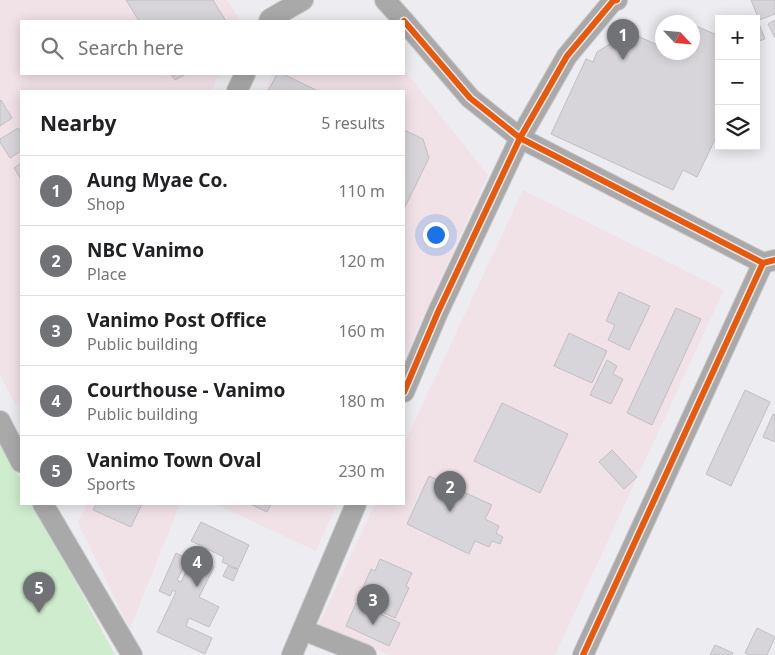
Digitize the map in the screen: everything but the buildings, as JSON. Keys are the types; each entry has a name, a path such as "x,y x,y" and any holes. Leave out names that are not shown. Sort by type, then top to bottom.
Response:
{"street":[{"path":"270,20 303,0"},
{"path":"385,0 403,20"},
{"path":"405,390 438,312 520,138 568,56 612,0"},
{"path":"405,22 470,98 520,138 769,262 583,655"},
{"path":"237,90 245,75"},
{"path":"0,421 20,460"},
{"path":"292,655 356,505"},
{"path":"47,507 132,655"},
{"path":"303,630 366,655"}],"shaded area":[{"path":"0,0 227,0 238,17 237,20 20,20 20,75 218,75 212,90 20,90 20,405 15,404 0,375"},
{"path":"405,71 488,175 405,357 405,90 265,90 273,75 405,75"},
{"path":"523,190 724,290 555,655 390,655 318,626 375,505 405,505 405,442"},
{"path":"87,505 180,505 130,629 78,523"},
{"path":"217,505 337,505 316,551"}],"green space":[{"path":"0,441 20,479 20,505 35,505 115,655 0,655"}],"cycle path":[{"path":"405,390 438,312 520,138 567,56 613,1 617,0"},
{"path":"405,22 470,98 520,138 763,263 775,260"},
{"path":"583,655 763,263"}],"place":[{"name":"Aung Myae Co.","path":"623,60"},
{"name":"NBC Vanimo","path":"450,512"},
{"name":"Courthouse - Vanimo","path":"197,587"},
{"name":"Vanimo Town Oval","path":"39,613"},
{"name":"Vanimo Post Office","path":"373,625"}]}
